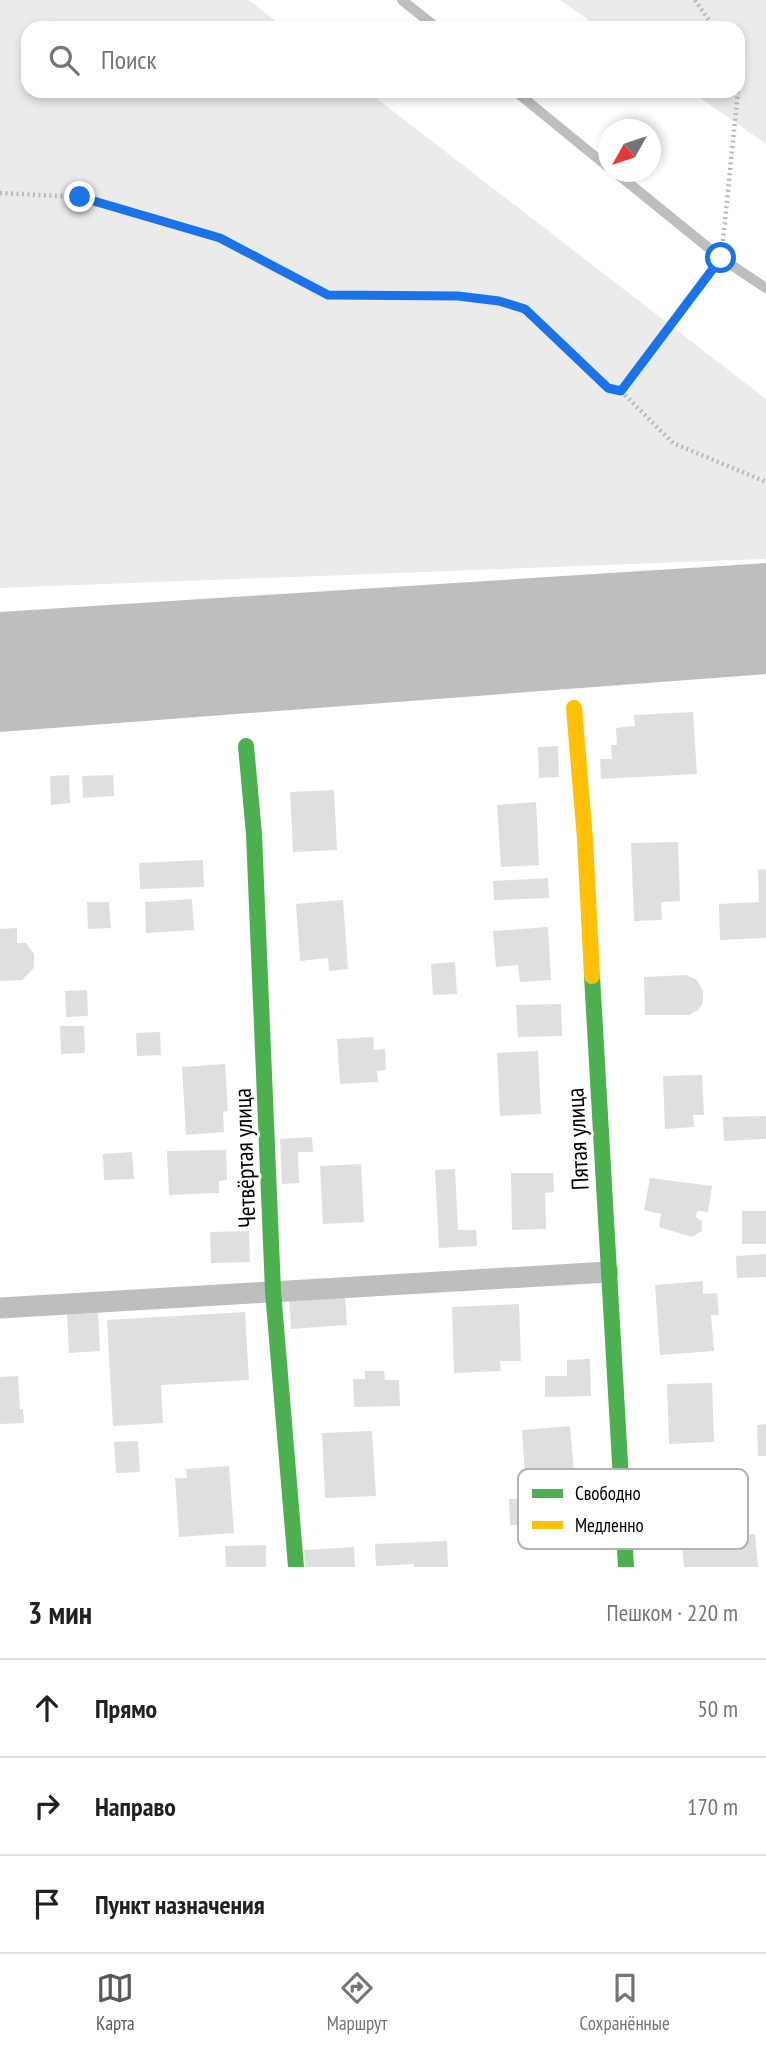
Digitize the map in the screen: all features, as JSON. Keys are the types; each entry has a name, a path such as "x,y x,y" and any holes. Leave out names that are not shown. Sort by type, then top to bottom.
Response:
{"street":[{"name":"Пятая улица","path":"574,708 585,839 620,1469"},
{"name":"Четвёртая улица","path":"246,746 254,848 273,1291 296,1567"},
{"path":"0,1308 608,1272"},
{"name":"Пятая улица","path":"625,1549 626,1567"}],"lane":[{"path":"402,0 428,21"},
{"path":"524,98 598,159"},
{"path":"627,182 721,258 766,288"}],"path":[{"path":"695,0 709,21"},
{"path":"621,391 721,258 737,98"},
{"path":"0,193 80,197 220,238 328,295 458,296 499,301 525,309 608,388 621,391 673,443 751,478 766,482"}],"shaded area":[{"path":"0,0 249,0 276,21 21,21 21,98 376,98 766,399 766,559 0,588"},
{"path":"560,0 766,0 766,144 700,98 745,98 745,21 590,21"},
{"path":"766,563 766,674 0,732 0,612"}],"building":[{"path":"693,712 697,774 601,779 600,759 612,759 611,745 617,745 616,728 635,726 634,715"},
{"path":"558,746 559,777 539,778 538,747"},
{"path":"69,775 70,803 51,805 50,776"},
{"path":"113,775 114,796 83,798 82,776"},
{"path":"334,790 337,850 293,852 290,792"},
{"path":"536,802 539,865 501,867 497,805"},
{"path":"678,842 680,901 661,902 662,920 634,921 631,843"},
{"path":"203,860 204,887 140,889 139,863"},
{"path":"766,869 766,938 720,940 719,904 759,902 758,870"},
{"path":"548,878 549,898 494,900 493,881"},
{"path":"192,899 194,930 146,933 145,902"},
{"path":"343,900 348,969 329,971 328,958 300,961 296,904"},
{"path":"87,902 109,902 111,928 88,929"},
{"path":"548,927 551,980 520,982 518,965 496,967 493,931"},
{"path":"17,928 17,943 26,943 34,954 34,968 22,980 0,981 0,929"},
{"path":"455,962 457,994 433,995 431,964"},
{"path":"686,975 697,980 703,991 703,1003 698,1010 689,1015 645,1015 644,977"},
{"path":"87,990 88,1016 66,1017 65,991"},
{"path":"561,1004 562,1036 518,1037 516,1005"},
{"path":"60,1026 84,1026 85,1053 61,1054"},
{"path":"160,1032 161,1055 137,1056 136,1033"},
{"path":"373,1037 374,1050 385,1049 386,1070 377,1071 378,1082 340,1084 337,1039"},
{"path":"538,1051 541,1114 500,1116 497,1053"},
{"path":"225,1064 228,1111 223,1112 224,1132 186,1135 182,1067"},
{"path":"702,1075 704,1115 693,1115 694,1127 665,1129 663,1076"},
{"path":"766,1116 766,1139 724,1141 723,1117"},
{"path":"312,1137 313,1152 298,1152 299,1183 282,1184 280,1139"},
{"path":"226,1150 227,1180 219,1181 219,1193 169,1195 167,1151"},
{"path":"132,1152 134,1179 104,1180 103,1154"},
{"path":"361,1164 364,1222 323,1224 320,1166"},
{"path":"455,1169 458,1230 476,1230 477,1246 439,1248 435,1170"},
{"path":"511,1173 553,1173 554,1192 545,1193 546,1229 512,1230"},
{"path":"650,1178 712,1186 708,1212 697,1211 696,1217 702,1221 702,1231 692,1237 659,1227 661,1214 644,1210"},
{"path":"742,1211 766,1211 766,1244 742,1244"},
{"path":"249,1231 250,1262 211,1263 210,1232"},
{"path":"766,1254 766,1277 737,1278 736,1256"},
{"path":"703,1281 703,1294 717,1293 719,1315 711,1315 714,1351 660,1355 655,1285"},
{"path":"345,1297 347,1325 291,1329 289,1301"},
{"path":"519,1304 521,1361 500,1361 501,1371 454,1373 452,1307"},
{"path":"245,1312 249,1380 161,1385 163,1423 113,1426 107,1320"},
{"path":"98,1313 100,1351 69,1353 67,1314"},
{"path":"590,1359 591,1396 545,1397 545,1376 567,1376 567,1360"},
{"path":"365,1371 384,1371 385,1380 399,1380 400,1406 354,1407 353,1379 365,1379"},
{"path":"18,1376 20,1409 23,1409 24,1423 0,1424 0,1377"},
{"path":"712,1383 714,1442 669,1444 667,1384"},
{"path":"766,1424 766,1456 758,1456 757,1425"},
{"path":"570,1426 574,1469 524,1469 522,1430"},
{"path":"372,1431 376,1496 325,1498 322,1433"},
{"path":"138,1441 140,1472 116,1473 114,1442"},
{"path":"229,1466 234,1533 179,1537 175,1478 187,1478 186,1469"},
{"path":"509,1499 518,1499 518,1525 510,1525"},
{"path":"755,1534 758,1567 684,1567 682,1549 748,1549 748,1535"},
{"path":"447,1541 448,1567 414,1567 414,1564 376,1566 375,1544"},
{"path":"266,1545 266,1567 226,1567 225,1546"},
{"path":"354,1547 355,1567 305,1567 304,1550"}],"traffic: fast":[{"path":"246,746 254,834 273,1291 296,1567"},
{"path":"592,976 620,1469"},
{"path":"625,1549 626,1567"}],"traffic: slow":[{"path":"574,708 585,839 592,976"}],"route":[{"path":"80,197 220,238 328,295 458,296 499,301 525,309 608,388 621,391 721,258"}]}
